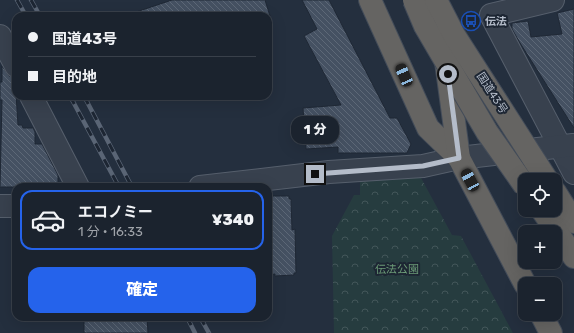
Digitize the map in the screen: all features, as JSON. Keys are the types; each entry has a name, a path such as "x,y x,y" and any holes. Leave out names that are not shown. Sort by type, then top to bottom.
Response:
{"highway":[{"name":"国道43号","path":"414,0 425,26 487,132 518,176"},
{"name":"国道43号","path":"437,0 459,158"},
{"name":"国道43号","path":"437,0 454,35 543,173"},
{"name":"国道43号","path":"370,3 428,128 459,158 521,277"},
{"path":"562,203 574,222"},
{"path":"547,217 574,257"},
{"path":"545,321 551,333"}],"street":[{"path":"553,0 491,15 567,145 574,173"},
{"path":"0,36 12,58"},
{"path":"33,100 76,183"},
{"path":"234,183 329,172 423,166 459,158 567,145"},
{"path":"0,206 12,206"}],"green space":[{"name":"伝法公園","path":"420,176 452,235 461,236 513,333 334,333 332,236 354,195 360,195 360,179"}],"building":[{"path":"172,0 265,0 269,12 136,12"},
{"path":"302,0 329,0 390,118 397,118 411,144 407,153 338,153 338,147 306,149 303,108 341,105 304,36 317,29"},
{"path":"574,9 574,128 520,43 512,29 512,23 528,21 531,37 562,34 557,13"},
{"path":"2,66 9,76 12,77 12,100 16,100 18,125 22,125 23,128 33,128 35,132 35,144 42,144 58,175 58,183 12,183 12,187 0,187 2,100 0,100 0,82 2,82"},
{"path":"272,196 289,196 289,199 291,199 292,230 295,229 296,273 294,273 294,275 275,276 275,274 272,274"},
{"path":"84,321 147,321 148,333 84,333"}],"railway":[{"path":"17,0 24,12"},
{"path":"31,0 38,12"},
{"path":"72,100 117,183"},
{"path":"86,100 130,183"},
{"path":"189,321 195,333"},
{"path":"202,321 209,333"}],"place":[{"name":"伝法","path":"471,21"}],"route":[{"path":"315,174 423,166 459,158 448,74"}]}
